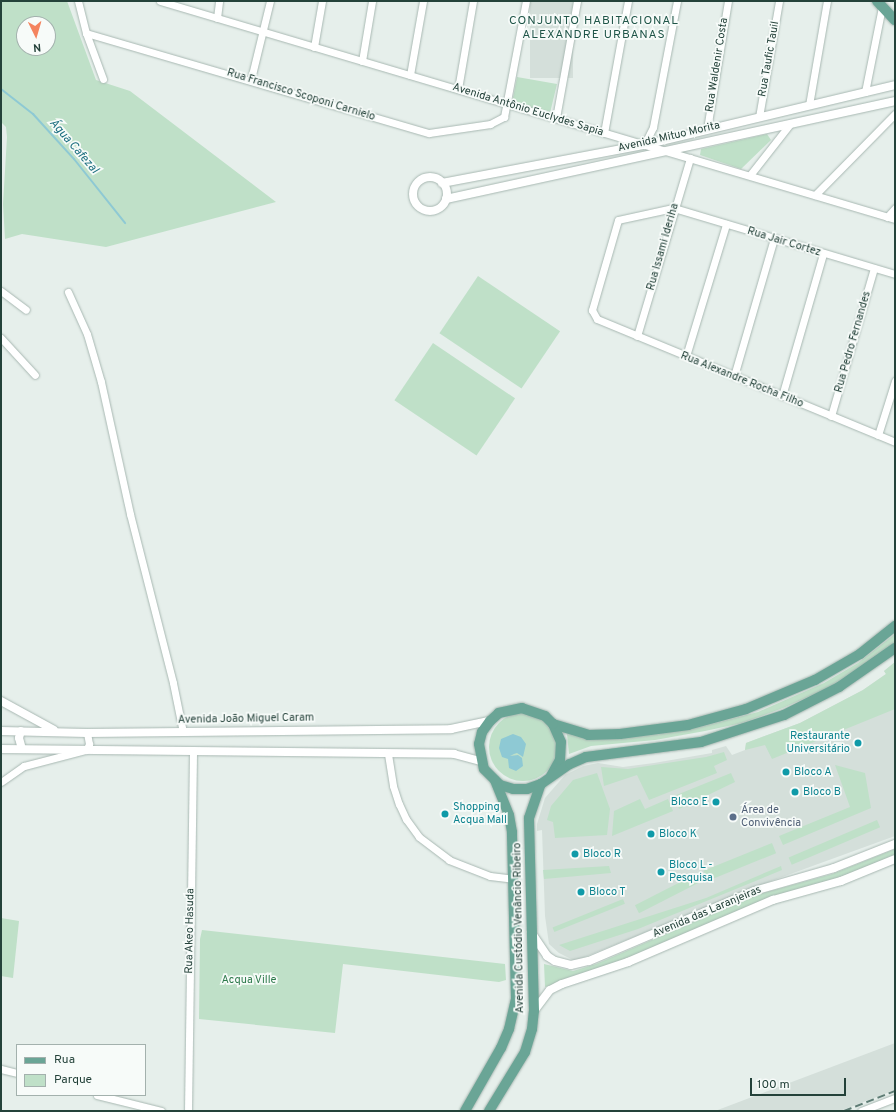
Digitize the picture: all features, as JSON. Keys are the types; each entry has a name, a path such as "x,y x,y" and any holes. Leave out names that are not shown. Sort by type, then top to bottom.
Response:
{"main road":[{"path":"880,4 895,20"},
{"path":"895,626 860,654 815,680 746,709 688,724 620,734 588,735 553,724 534,710 522,708 499,713 490,721 482,732 479,744 481,761 495,781 513,789 527,789 541,784 551,776 586,757 701,742 784,715 840,687 895,648"},
{"path":"551,776 561,751 558,733 553,724"},
{"name":"Avenida Custódio Venâncio Ribeiro","path":"465,1111 501,1048 514,1006 517,977 509,815 495,781"},
{"name":"Avenida Custódio Venâncio Ribeiro","path":"489,1111 525,1052 534,1011 529,818 541,784"}],"street":[{"path":"78,1 86,33 103,78"},
{"name":"Avenida Antônio Euclydes Sapia","path":"160,1 217,18 265,30 314,47 604,133 673,151 690,158 895,219"},
{"path":"217,18 219,1"},
{"path":"251,79 265,30 270,1"},
{"path":"314,47 322,1"},
{"path":"362,61 372,1"},
{"path":"410,75 423,1"},
{"path":"458,89 473,1"},
{"path":"508,104 526,1"},
{"path":"556,118 577,1"},
{"path":"604,133 628,1"},
{"path":"644,144 653,127 677,1"},
{"name":"Rua Waldenir Costa","path":"707,129 728,1"},
{"name":"Rua Taufic Tauil","path":"759,117 779,1"},
{"path":"809,105 827,1"},
{"path":"865,92 880,4"},
{"name":"Rua Francisco Scoponi Carnielo","path":"86,33 251,79 350,112 429,133 500,120 504,117 508,104"},
{"name":"Avenida Mituo Morita","path":"442,183 644,144 895,85"},
{"name":"Avenida Mituo Morita","path":"446,199 673,151 895,101"},
{"path":"815,195 894,116"},
{"path":"750,175 790,124"},
{"name":"Rua Issami Ideriha","path":"638,336 673,208 690,158"},
{"path":"430,178 442,183 446,191 446,199 442,206 432,211 419,207 414,200 414,188 420,181 430,178"},
{"name":"Rua Jair Cortez","path":"673,208 823,254 895,274"},
{"name":"Rua Alexandre Rocha Filho","path":"673,208 618,220 592,314 597,319 895,442"},
{"path":"887,217 895,208"},
{"path":"686,356 726,224"},
{"path":"734,376 774,238"},
{"path":"782,396 823,254"},
{"name":"Rua Pedro Fernandes","path":"831,416 874,268"},
{"path":"1,291 26,310"},
{"path":"68,292 87,334 101,382 126,499 173,683 183,732"},
{"path":"1,338 35,375"},
{"path":"878,435 894,386"},
{"path":"1,700 56,731"},
{"name":"Avenida João Miguel Caram","path":"1,731 21,730 87,733 452,729 490,721"},
{"path":"21,730 19,738 22,749"},
{"path":"1,782 24,766 86,750 89,744 87,733"},
{"path":"1,749 454,754 481,761"},
{"name":"Rua Akeo Hasuda","path":"188,1111 193,750"},
{"path":"388,754 393,786 399,804 406,819 419,837 448,860 490,876 513,879"},
{"name":"Avenida das Laranjeiras","path":"531,932 547,956 556,961 571,965 589,961 754,891 834,868 895,844"},
{"name":"Avenida das Laranjeiras","path":"534,1011 550,990 562,984 628,962 773,900 841,881 895,859"},
{"path":"1,1069 16,1073"},
{"path":"101,1096 161,1111"},
{"path":"861,1111 895,1098"}],"shaded area":[{"path":"530,1 573,1 573,78 530,78"},
{"path":"895,662 895,836 774,880 575,961 559,953 549,944 545,916 542,830 537,831 537,824 545,798 565,775 583,766 598,763 623,767 654,763 712,753 712,750 726,746 732,755 745,750 746,743 800,723 863,690 886,674 884,671"},
{"path":"895,1043 895,1090 840,1111 715,1111"}],"green space":[{"path":"1,1 67,1 96,80 130,91 276,202 106,247 22,234 5,239 3,204 7,137 6,127 1,122"},
{"path":"517,77 557,84 550,113 512,103"},
{"path":"767,134 771,140 741,169 700,155 701,149"},
{"path":"478,276 560,331 521,389 439,333"},
{"path":"433,343 515,398 476,456 394,400"},
{"path":"895,634 895,643 830,687 783,708 742,723 705,731 655,740 591,746 569,754 567,734 613,739 661,734 704,726 758,712 824,683 858,663"},
{"path":"895,662 895,709 772,759 765,745 745,750 746,743 800,723 863,690 886,674 884,671"},
{"path":"523,713 536,716 547,723 554,734 557,747 554,760 547,771 536,778 523,781 510,778 499,771 492,760 489,747 492,734 499,723 510,716"},
{"path":"724,752 727,760 714,766 717,773 649,800 637,775 604,786 601,767 628,769 706,757"},
{"path":"835,765 865,773 871,808 783,845 779,836 850,807"},
{"path":"597,773 610,809 607,835 555,838 553,822 547,820 551,806 573,780"},
{"path":"731,773 735,782 679,809 674,796"},
{"path":"640,799 645,809 668,799 673,811 612,836 614,811"},
{"path":"877,820 880,827 792,865 789,858"},
{"path":"772,843 776,853 708,881 703,871"},
{"path":"895,849 895,857 580,977 545,987 544,964 573,971 596,964 756,895 832,874"},
{"path":"609,866 611,873 544,879 543,870"},
{"path":"781,866 782,870 638,929 570,951 559,945 706,898"},
{"path":"700,872 704,880 639,913 635,905"},
{"path":"623,899 625,904 554,932 553,927"},
{"path":"1,918 19,921 13,978 1,976"},
{"name":"Acqua Ville","path":"202,930 505,964 506,980 499,982 343,964 335,1033 199,1019 200,939"}],"water":[{"path":"513,734 521,737 526,744 523,757 517,753 510,756 518,755 522,758 523,766 516,771 509,768 508,759 502,757 499,748 501,739"}],"waterway":[{"name":"Água Cafezal","path":"1,89 33,114 74,159 125,223"}],"railway":[{"path":"844,1111 895,1091"}],"place":[{"name":"Restaurante Universitário","path":"858,743"},
{"name":"Bloco A","path":"786,772"},
{"name":"Bloco B","path":"795,792"},
{"name":"Bloco E","path":"716,802"},
{"name":"Shopping Acqua Mall","path":"445,814"},
{"name":"Área de Convivência","path":"733,817"},
{"name":"Bloco K","path":"651,834"},
{"name":"Bloco R","path":"575,854"},
{"name":"Bloco L - Pesquisa","path":"661,872"},
{"name":"Bloco T","path":"581,892"}],"district":[{"name":"CONJUNTO HABITACIONAL ALEXANDRE URBANAS","path":"594,29"}]}
